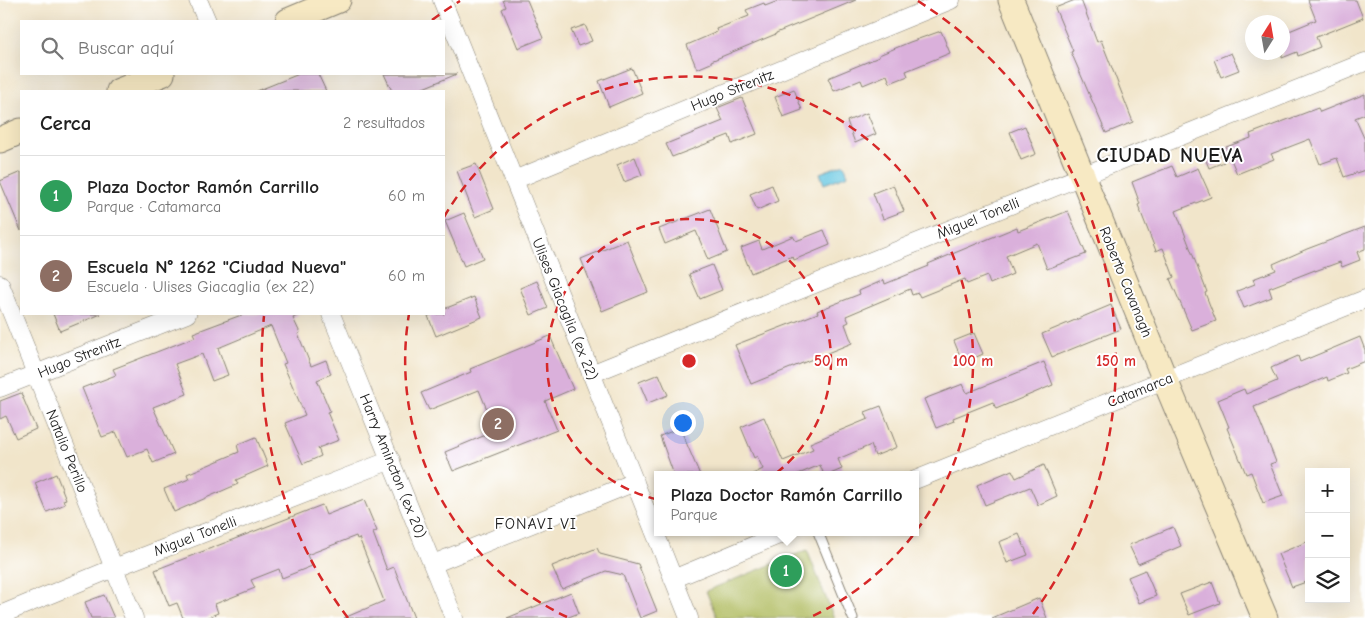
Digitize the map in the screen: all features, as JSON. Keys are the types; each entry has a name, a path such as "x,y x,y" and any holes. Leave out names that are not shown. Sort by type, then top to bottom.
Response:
{"main road":[{"path":"290,20 338,0"},
{"name":"Roberto Cavanagh","path":"1011,0 1165,380 1265,618"},
{"path":"122,90 159,75"},
{"path":"0,140 20,131"}],"street":[{"path":"198,0 207,20"},
{"name":"Ulises Giacaglia (ex 22)","path":"442,0 654,530"},
{"name":"Hugo Strenitz","path":"514,180 951,0"},
{"name":"Miguel Tonelli","path":"591,374 1365,62"},
{"name":"Natalio Perillo","path":"0,284 134,618"},
{"name":"Catamarca","path":"919,478 1365,299"},
{"name":"Hugo Strenitz","path":"0,388 184,315"},
{"name":"Harry Amincton (ex 20)","path":"331,315 454,618"},
{"name":"Miguel Tonelli","path":"0,615 114,568 391,460"},
{"path":"433,564 635,482"},
{"name":"Ulises Giacaglia (ex 22)","path":"656,536 689,618"},
{"path":"673,579 776,536"}],"lane":[{"path":"820,536 853,618"}],"green space":[{"path":"807,550 834,618 717,618 706,591"}],"water":[{"path":"844,164 848,175 824,184 820,173"}],"building":[{"path":"503,0 527,0 543,38 518,48 502,9 506,7"},
{"path":"781,0 856,0 711,61 711,63 697,69 687,45 717,32 716,29 749,16 746,10 764,3 765,6"},
{"path":"1075,0 1081,0 1097,42 1101,40 1133,122 1106,133 1071,52 1073,51 1055,8"},
{"path":"1308,0 1356,0 1363,18 1316,37 1320,47 1298,56 1297,52 1290,55 1290,31 1316,20"},
{"path":"585,25 592,41 578,46 571,30"},
{"path":"941,31 950,53 906,71 908,76 890,83 887,75 863,85 861,80 834,91 828,78 910,42"},
{"path":"1231,53 1239,70 1221,77 1214,60"},
{"path":"632,68 642,93 609,107 599,81"},
{"path":"457,74 418,90 392,90 384,75"},
{"path":"297,75 318,75 326,90 259,90"},
{"path":"794,89 802,110 783,117 775,97"},
{"path":"1365,94 1365,114 1355,118 1365,140 1365,170 1344,177 1337,158 1320,164 1310,139 1271,154 1274,159 1237,174 1226,147 1251,138 1250,134 1318,108 1320,112"},
{"path":"742,98 757,134 732,144 729,135 672,157 666,144 723,121 717,108"},
{"path":"867,113 876,134 855,143 847,121"},
{"path":"1025,126 1036,154 1021,160 1010,132"},
{"path":"1218,147 1224,162 1209,168 1203,153"},
{"path":"635,157 642,175 624,182 617,165"},
{"path":"476,164 494,209 475,217 457,171"},
{"path":"1172,166 1177,177 1198,168 1211,197 1176,211 1216,321 1192,330 1170,279 1174,277 1163,248 1156,251 1138,205 1140,204 1132,182"},
{"path":"20,172 20,229 0,181"},
{"path":"772,185 778,201 757,210 750,194"},
{"path":"893,185 904,211 883,219 873,193"},
{"path":"710,209 727,252 708,260 696,231 665,244 659,229"},
{"path":"1068,211 1086,254 1047,269 1037,243 1006,256 1013,274 990,284 987,276 967,284 965,279 920,297 918,293 912,295 910,289 846,316 849,322 845,324 852,343 751,384 735,345 818,313 817,311 860,294 859,291 884,280 885,284 1017,227 1018,231"},
{"path":"464,213 483,258 464,266 445,221"},
{"path":"1365,227 1365,249 1357,252 1360,260 1342,267 1340,262 1269,288 1272,297 1244,308 1237,291 1255,284 1253,279 1276,270 1273,264"},
{"path":"824,230 830,245 794,260 793,256 751,273 741,248 759,241 762,249 793,236 796,241"},
{"path":"627,240 648,292 602,311 581,259"},
{"path":"712,265 722,290 700,299 689,274"},
{"path":"537,281 548,308 531,315 520,288"},
{"path":"474,297 482,317 436,336 428,316 445,315 445,309"},
{"path":"1111,305 1121,329 1052,357 1042,334"},
{"path":"53,315 99,315 60,331"},
{"path":"241,315 299,315 293,318 311,366 326,360 331,374 317,380 330,411 327,412 339,440 318,448 321,456 303,464 285,423 305,415 283,364 286,363 271,326 218,348 228,375 212,381 202,354 175,364 187,394 153,407 174,454 153,463 147,449 127,457 116,432 102,437 82,388 116,375 113,369 195,337 193,333"},
{"path":"974,333 983,354 963,363 954,341"},
{"path":"550,336 573,389 545,401 557,430 453,471 445,452 493,432 492,430 495,429 479,390 429,410 421,393 471,372 470,369"},
{"path":"1360,337 1365,350 1365,361 1345,369 1347,373 1328,381 1327,377 1254,407 1276,462 1270,464 1283,496 1263,503 1251,472 1246,474 1218,400 1244,389 1246,394 1277,381 1271,368 1298,356 1300,362"},
{"path":"1044,362 1053,385 996,409 993,402 953,418 954,421 936,428 924,399 963,384 967,393"},
{"path":"659,374 668,395 648,403 639,382"},
{"path":"21,393 36,429 16,438 6,416 0,419 0,401"},
{"path":"881,406 897,447 875,456 871,445 838,459 842,469 837,471 822,471 820,465 806,471 759,471 763,469 757,456 754,458 741,427 764,417 783,461 813,449 810,443 868,419 865,412"},
{"path":"680,428 698,471 673,471 660,436"},
{"path":"256,437 268,466 236,480 238,484 174,512 164,489 189,479 187,474 239,452 237,445"},
{"path":"1044,465 1057,496 1038,505 1030,487 985,505 977,485 1012,470 1016,478"},
{"path":"56,474 66,499 63,500 65,504 47,512 35,483"},
{"path":"364,500 377,531 373,533 387,570 394,567 414,618 344,618 384,601 359,538 357,539 356,536 307,555 312,566 282,578 279,569 251,580 255,588 215,604 218,613 206,618 183,618 177,603 169,606 155,570 322,505 326,515"},
{"path":"1173,527 1181,546 1138,564 1129,545"},
{"path":"1019,534 1028,555 1007,563 999,542"},
{"path":"1305,543 1305,582 1292,587 1278,554"},
{"path":"597,548 600,554 638,564 657,611 640,618 623,575 606,571 562,589 552,566"},
{"path":"1145,570 1156,596 1139,603 1128,577"},
{"path":"1212,582 1220,603 1189,615 1180,594"},
{"path":"571,592 579,613 566,618 507,618"},
{"path":"104,595 114,618 91,618 85,602"},
{"path":"1039,598 1047,618 992,618"}],"place":[{"name":"Escuela N° 1262 \"Ciudad Nueva\"","path":"498,424"},
{"name":"Plaza Doctor Ramón Carrillo","path":"786,571"}],"district":[{"name":"CIUDAD NUEVA","path":"1170,155"},
{"name":"FONAVI VI","path":"536,524"}]}
